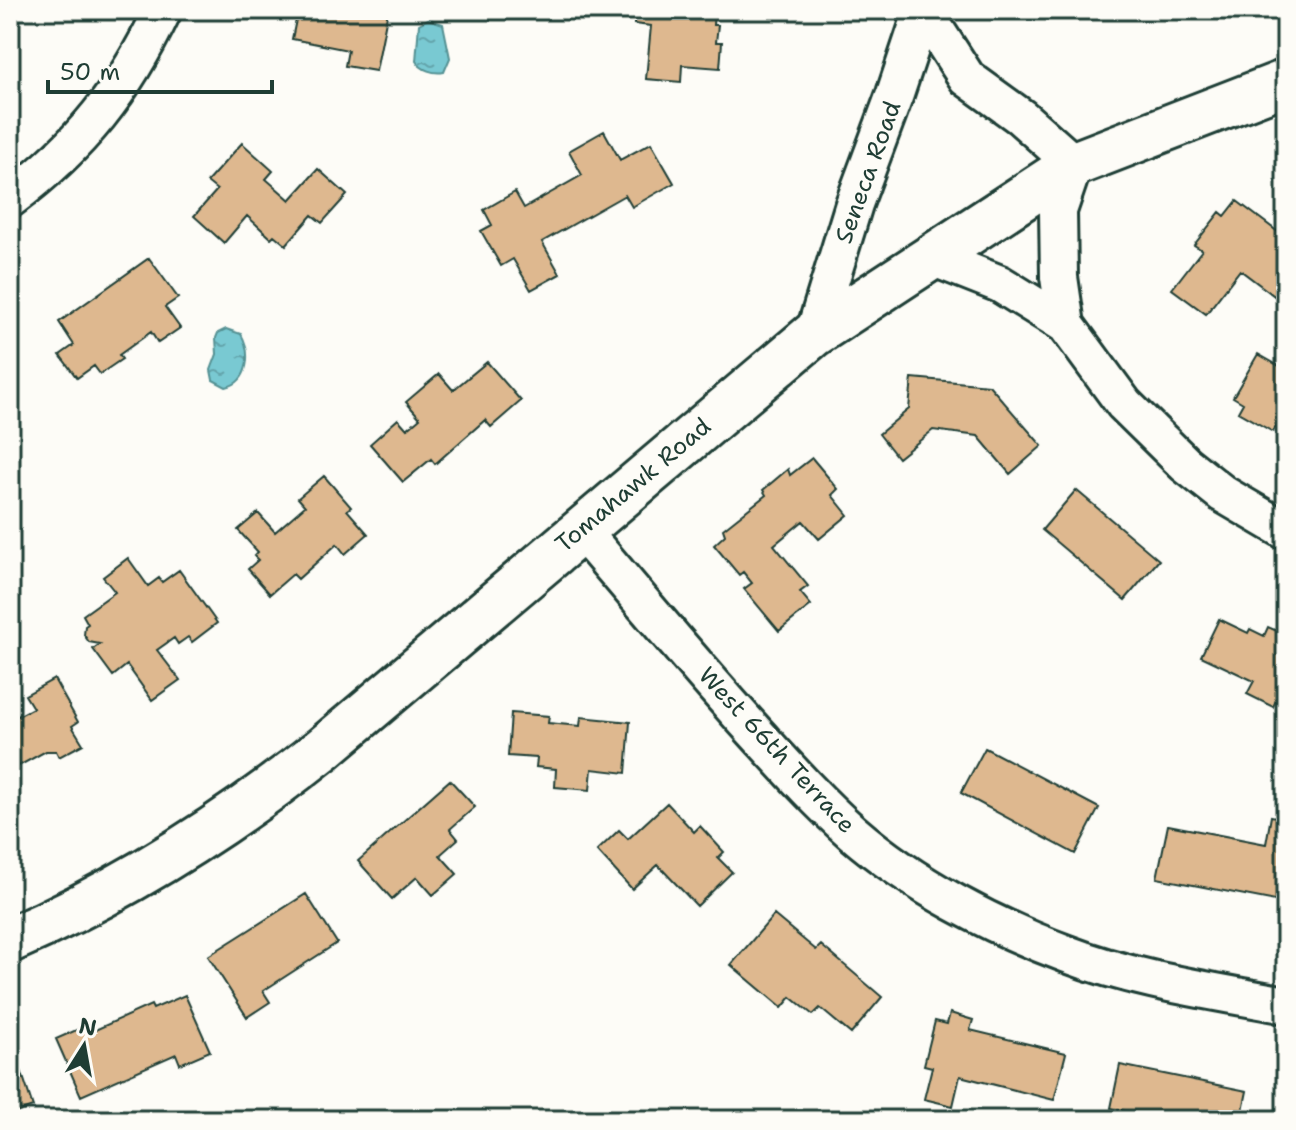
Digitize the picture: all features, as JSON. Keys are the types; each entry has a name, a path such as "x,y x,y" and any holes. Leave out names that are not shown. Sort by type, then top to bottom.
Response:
{"street":[{"path":"10,199 47,171 99,116 141,55 163,10"},
{"name":"Seneca Road","path":"923,10 967,78 1021,117 1074,164"},
{"name":"Seneca Road","path":"814,334 854,204 923,10"},
{"name":"Tomahawk Road","path":"10,940 49,924 166,860 269,791 814,334 929,256 1074,164 1286,82"},
{"path":"1066,325 1059,277 1058,211 1074,164"},
{"path":"929,256 1000,284 1066,325 1124,404 1185,464 1223,494 1286,531"},
{"name":"West 66th Terrace","path":"580,529 809,792 853,833 891,861 941,893 1016,933 1071,956 1158,980 1286,1005"}],"water":[{"path":"428,19 443,24 450,58 444,72 428,71 416,61 419,24"},
{"path":"226,329 241,334 247,357 240,379 226,387 213,380 211,370 217,354 216,338"}],"building":[{"path":"298,10 388,10 376,71 345,66 348,50 292,39"},
{"path":"635,10 714,10 713,25 718,25 716,42 722,42 720,68 682,65 681,82 646,79 651,26 634,24"},
{"path":"604,131 620,160 651,143 674,183 632,207 625,195 542,242 560,274 531,290 513,259 501,266 481,231 492,225 484,210 515,192 524,208 582,175 569,151"},
{"path":"242,143 273,171 266,179 290,200 318,169 347,195 322,223 312,215 286,245 274,235 271,238 247,216 224,243 194,216 217,190 207,182"},
{"path":"1237,201 1286,238 1286,294 1281,301 1240,270 1206,314 1172,289 1202,250 1194,245 1220,212 1225,216"},
{"path":"149,258 178,298 165,307 180,328 158,343 151,332 119,355 122,359 100,374 94,366 77,378 60,355 74,345 59,322"},
{"path":"1258,354 1286,370 1286,428 1278,423 1273,432 1238,412 1243,403 1233,397"},
{"path":"487,362 521,401 491,427 485,420 435,464 431,459 403,482 370,444 398,419 407,429 420,418 406,402 439,374 453,390"},
{"path":"912,378 989,385 1042,446 1010,474 978,436 933,430 898,458 879,434 909,409"},
{"path":"812,458 838,489 832,495 848,515 819,539 803,521 774,545 808,586 800,592 811,605 779,631 744,589 752,583 743,572 739,575 714,545 725,535 723,529 766,495 763,490 788,469 790,475"},
{"path":"324,476 351,507 347,510 368,534 345,554 337,544 298,579 293,574 270,594 248,569 258,560 254,556 258,552 238,530 258,513 275,532 305,506 298,498"},
{"path":"1076,490 1159,560 1125,600 1042,530"},
{"path":"128,558 148,586 159,578 162,582 179,570 217,623 192,642 188,637 178,644 174,638 157,650 180,680 152,700 127,665 113,676 93,649 100,644 89,642 84,635 88,624 83,615 115,592 103,577"},
{"path":"1219,619 1248,633 1250,629 1264,636 1268,627 1286,635 1286,695 1280,692 1273,707 1247,694 1254,681 1201,656"},
{"path":"54,679 78,722 72,726 83,744 59,757 56,751 46,751 13,769 14,773 10,775 10,720 33,708 25,695"},
{"path":"511,713 549,716 548,723 580,726 581,717 630,722 626,773 592,769 590,790 555,787 556,769 536,767 537,758 508,756"},
{"path":"985,748 1099,808 1075,854 961,793"},
{"path":"450,780 475,807 450,829 458,839 440,855 457,874 433,895 417,877 392,899 358,861"},
{"path":"667,803 694,832 700,826 724,852 718,858 732,872 697,906 658,865 632,889 597,851 619,830 628,839"},
{"path":"1271,816 1286,819 1286,903 1157,878 1168,825 1266,844"},
{"path":"306,894 337,943 263,991 270,1002 247,1017 208,956"},
{"path":"774,915 816,950 821,945 882,997 851,1034 820,1008 813,1015 791,997 782,1008 731,965"},
{"path":"185,995 210,1051 180,1064 176,1054 81,1096 56,1039 90,1024 93,1031 151,1005 153,1009"},
{"path":"950,1013 973,1020 970,1030 1066,1053 1054,1100 960,1076 953,1106 924,1099 932,1067 924,1065 935,1021 947,1024"},
{"path":"14,1049 33,1107 10,1115 10,1050"},
{"path":"1120,1065 1247,1091 1241,1120 1170,1120 1111,1108"}]}
